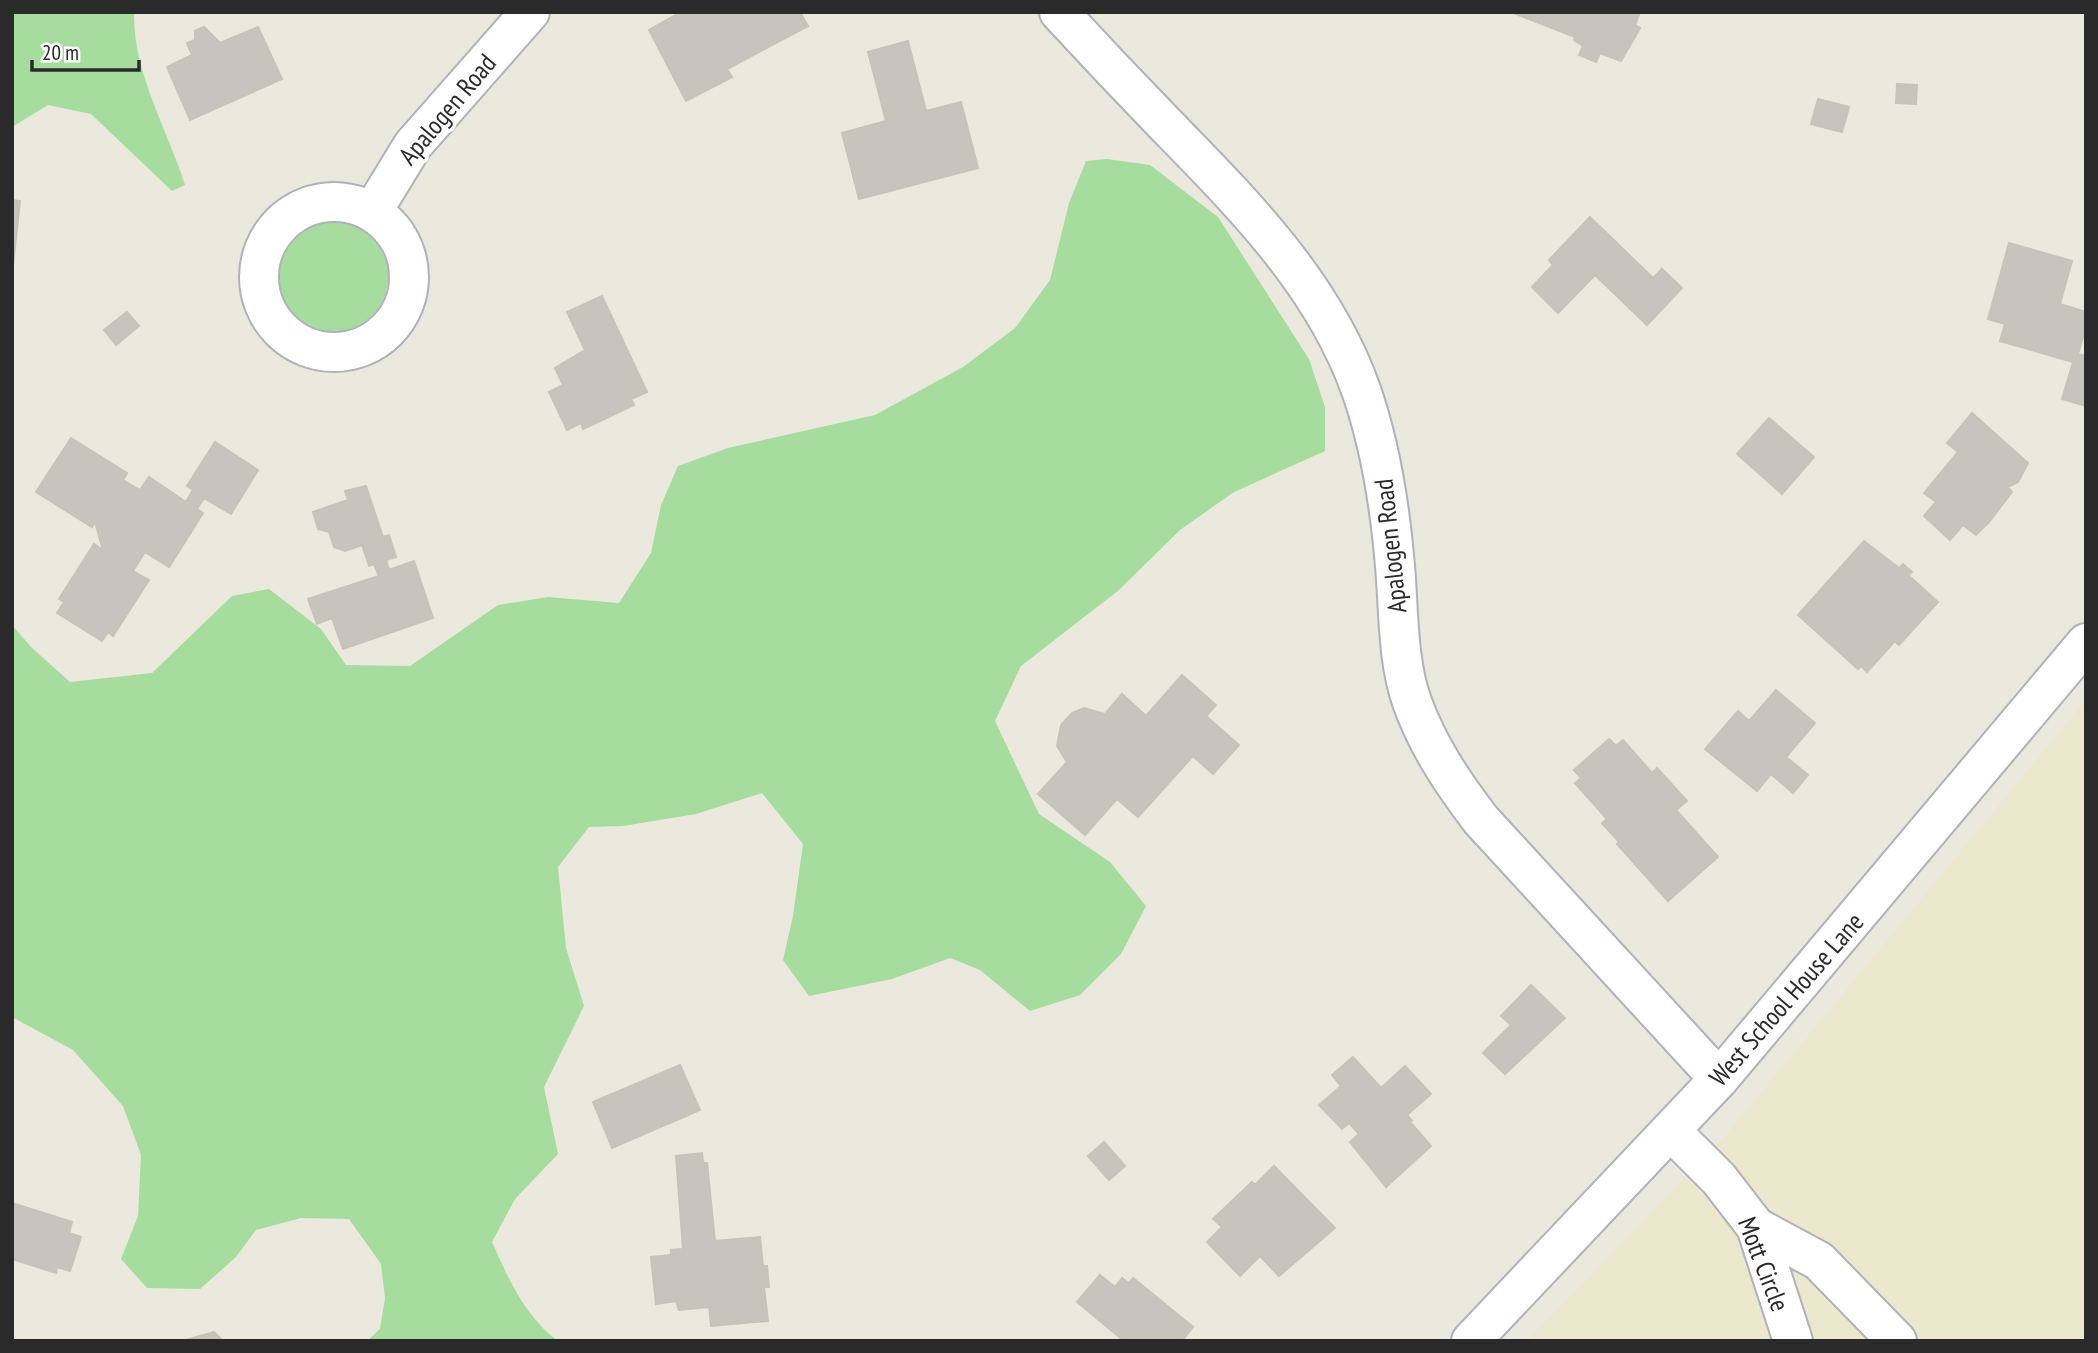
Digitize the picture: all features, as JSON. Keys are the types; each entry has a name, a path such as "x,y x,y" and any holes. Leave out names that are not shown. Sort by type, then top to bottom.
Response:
{"street":[{"name":"Apalogen Road","path":"372,212 413,145 530,12"},
{"name":"Apalogen Road","path":"1059,12 1254,217 1292,264 1342,346 1360,388 1387,486 1403,667 1411,699 1427,739 1447,776 1481,820 1719,1079"},
{"name":"West School House Lane","path":"1471,1341 1719,1079 2086,643"},
{"name":"Mott Circle","path":"1671,1131 1726,1186 1756,1227 1793,1341"},
{"path":"1756,1227 1819,1261 1897,1341"}],"shaded area":[{"path":"2086,700 2086,1341 1527,1341 1727,1134"}],"green space":[{"path":"12,12 134,12 135,35 145,79 185,185 172,191 91,114 48,105 12,127"},
{"path":"1107,159 1150,165 1218,217 1309,359 1325,407 1325,451 1234,492 1180,530 1119,590 1021,666 995,721 1039,814 1110,862 1146,906 1121,954 1080,995 1030,1011 980,970 950,958 892,979 809,996 783,960 793,916 803,844 762,793 696,814 623,826 589,827 558,867 566,948 584,1006 544,1087 558,1154 515,1199 492,1242 511,1283 527,1309 558,1341 367,1341 380,1329 385,1298 381,1264 349,1219 301,1218 256,1230 236,1257 200,1289 147,1288 121,1259 138,1216 141,1155 123,1106 73,1050 12,1017 12,625 31,647 70,682 152,673 232,596 269,589 321,629 346,665 410,666 498,605 548,597 619,603 651,553 661,505 678,466 728,448 875,415 963,367 1015,328 1050,280 1069,203 1086,161"},
{"path":"338,216 364,220 378,229 388,259 387,289 375,315 366,324 340,335 316,334 295,323 281,306 274,289 274,272 288,243 302,231"}],"building":[{"path":"681,12 800,12 808,26 727,69 732,77 686,101 649,30"},
{"path":"1511,12 1640,12 1635,25 1640,28 1621,61 1600,53 1596,62 1579,55 1583,46 1574,40 1575,37"},
{"path":"204,27 220,43 258,27 282,79 190,120 167,67 192,55 187,43 195,40 195,31"},
{"path":"908,41 926,111 961,102 978,168 859,199 842,133 886,121 868,52"},
{"path":"1897,84 1917,85 1916,104 1896,103"},
{"path":"1818,99 1849,107 1842,132 1811,124"},
{"path":"12,200 20,201 12,274"},
{"path":"1590,217 1653,278 1662,269 1682,288 1647,325 1595,275 1558,313 1532,287 1553,265 1549,260"},
{"path":"2009,243 2072,261 2060,304 2086,312 2086,327 2078,354 2086,356 2086,406 2062,399 2073,362 2000,341 2005,324 1988,319"},
{"path":"602,296 647,392 631,399 634,405 583,429 581,423 567,430 549,392 563,385 555,368 585,350 567,312"},
{"path":"127,312 139,326 116,345 104,330"},
{"path":"1972,413 2028,463 2018,482 2008,487 2012,492 1976,535 1963,525 1950,540 1924,516 1936,502 1924,493 1958,452 1947,443"},
{"path":"1769,418 1814,457 1782,494 1737,454"},
{"path":"71,438 127,473 123,480 140,490 149,477 186,502 193,490 187,486 215,442 258,470 231,514 204,498 197,509 203,513 169,567 145,552 133,571 149,580 113,636 108,632 102,641 57,613 64,602 59,599 94,544 103,550 95,522 92,527 36,492"},
{"path":"366,486 383,537 389,535 396,557 386,560 389,570 414,561 433,618 343,649 332,618 317,624 308,599 379,576 374,564 369,566 362,545 345,551 334,547 329,532 318,529 313,512 348,500 345,491"},
{"path":"1864,541 1899,568 1903,564 1912,572 1908,575 1938,602 1899,645 1895,641 1867,672 1861,666 1858,669 1798,615"},
{"path":"1182,675 1216,705 1206,716 1239,745 1213,774 1193,756 1138,817 1117,799 1085,835 1038,794 1067,762 1057,746 1061,725 1072,713 1084,708 1105,714 1122,694 1146,716"},
{"path":"1776,690 1815,723 1786,757 1808,775 1793,793 1771,774 1757,791 1705,749 1738,711 1749,721"},
{"path":"1609,739 1616,746 1623,740 1652,773 1657,768 1687,801 1676,810 1718,857 1668,901 1617,844 1619,842 1602,823 1607,819 1575,783 1581,778 1574,770"},
{"path":"1531,985 1565,1018 1505,1074 1483,1053 1511,1025 1501,1016"},
{"path":"1353,1057 1381,1088 1405,1066 1431,1094 1407,1115 1431,1146 1386,1187 1350,1142 1359,1134 1349,1123 1342,1129 1319,1105 1341,1086 1332,1075"},
{"path":"680,1065 700,1110 612,1148 593,1102"},
{"path":"1104,1142 1125,1166 1109,1180 1088,1156"},
{"path":"702,1153 703,1163 707,1163 715,1241 760,1237 763,1266 767,1266 769,1287 764,1287 768,1321 711,1326 709,1307 679,1310 676,1301 656,1304 651,1257 671,1255 671,1250 683,1249 676,1156"},
{"path":"1274,1166 1335,1228 1279,1276 1260,1256 1240,1276 1207,1242 1222,1227 1213,1219 1252,1182 1255,1185"},
{"path":"12,1203 72,1222 69,1233 81,1237 70,1271 57,1267 56,1273 12,1259"},
{"path":"1100,1275 1115,1287 1122,1278 1129,1283 1133,1278 1193,1327 1182,1341 1124,1341 1077,1302"},
{"path":"214,1332 223,1341 182,1341"}]}
